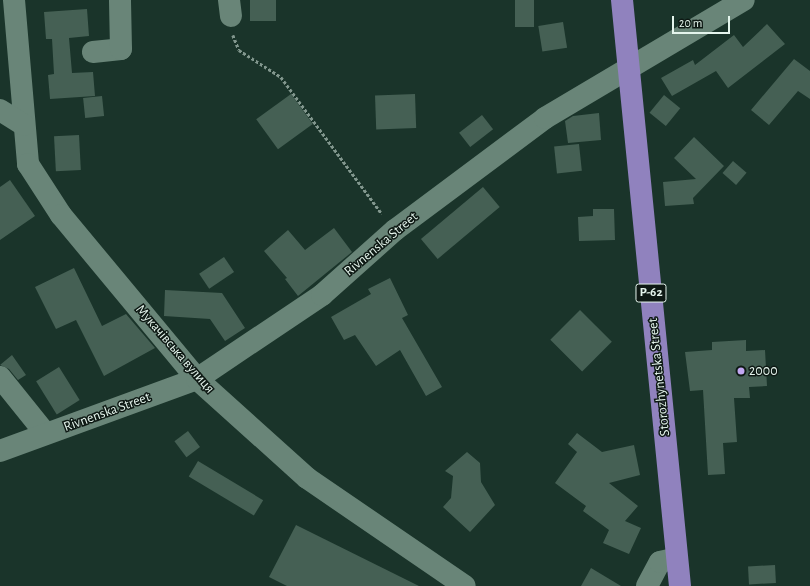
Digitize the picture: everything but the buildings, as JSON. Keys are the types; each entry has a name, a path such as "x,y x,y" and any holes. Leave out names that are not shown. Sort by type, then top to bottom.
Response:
{"main road":[{"name":"Storozhynetska Street","path":"622,0 680,586"}],"street":[{"name":"Мукачівська вулиця","path":"14,0 28,164 61,216 197,379 307,478 465,586"},
{"path":"93,52 121,49 120,0"},
{"name":"Rivnenska Street","path":"0,450 197,379 322,295 395,230 545,118 744,0"},
{"path":"0,110 24,124"},
{"path":"0,377 46,434"},
{"path":"647,586 660,562 677,558"}],"path":[{"path":"230,8 233,36 239,50 281,77 395,230"}],"place":[{"name":"2000","path":"741,371"}]}
